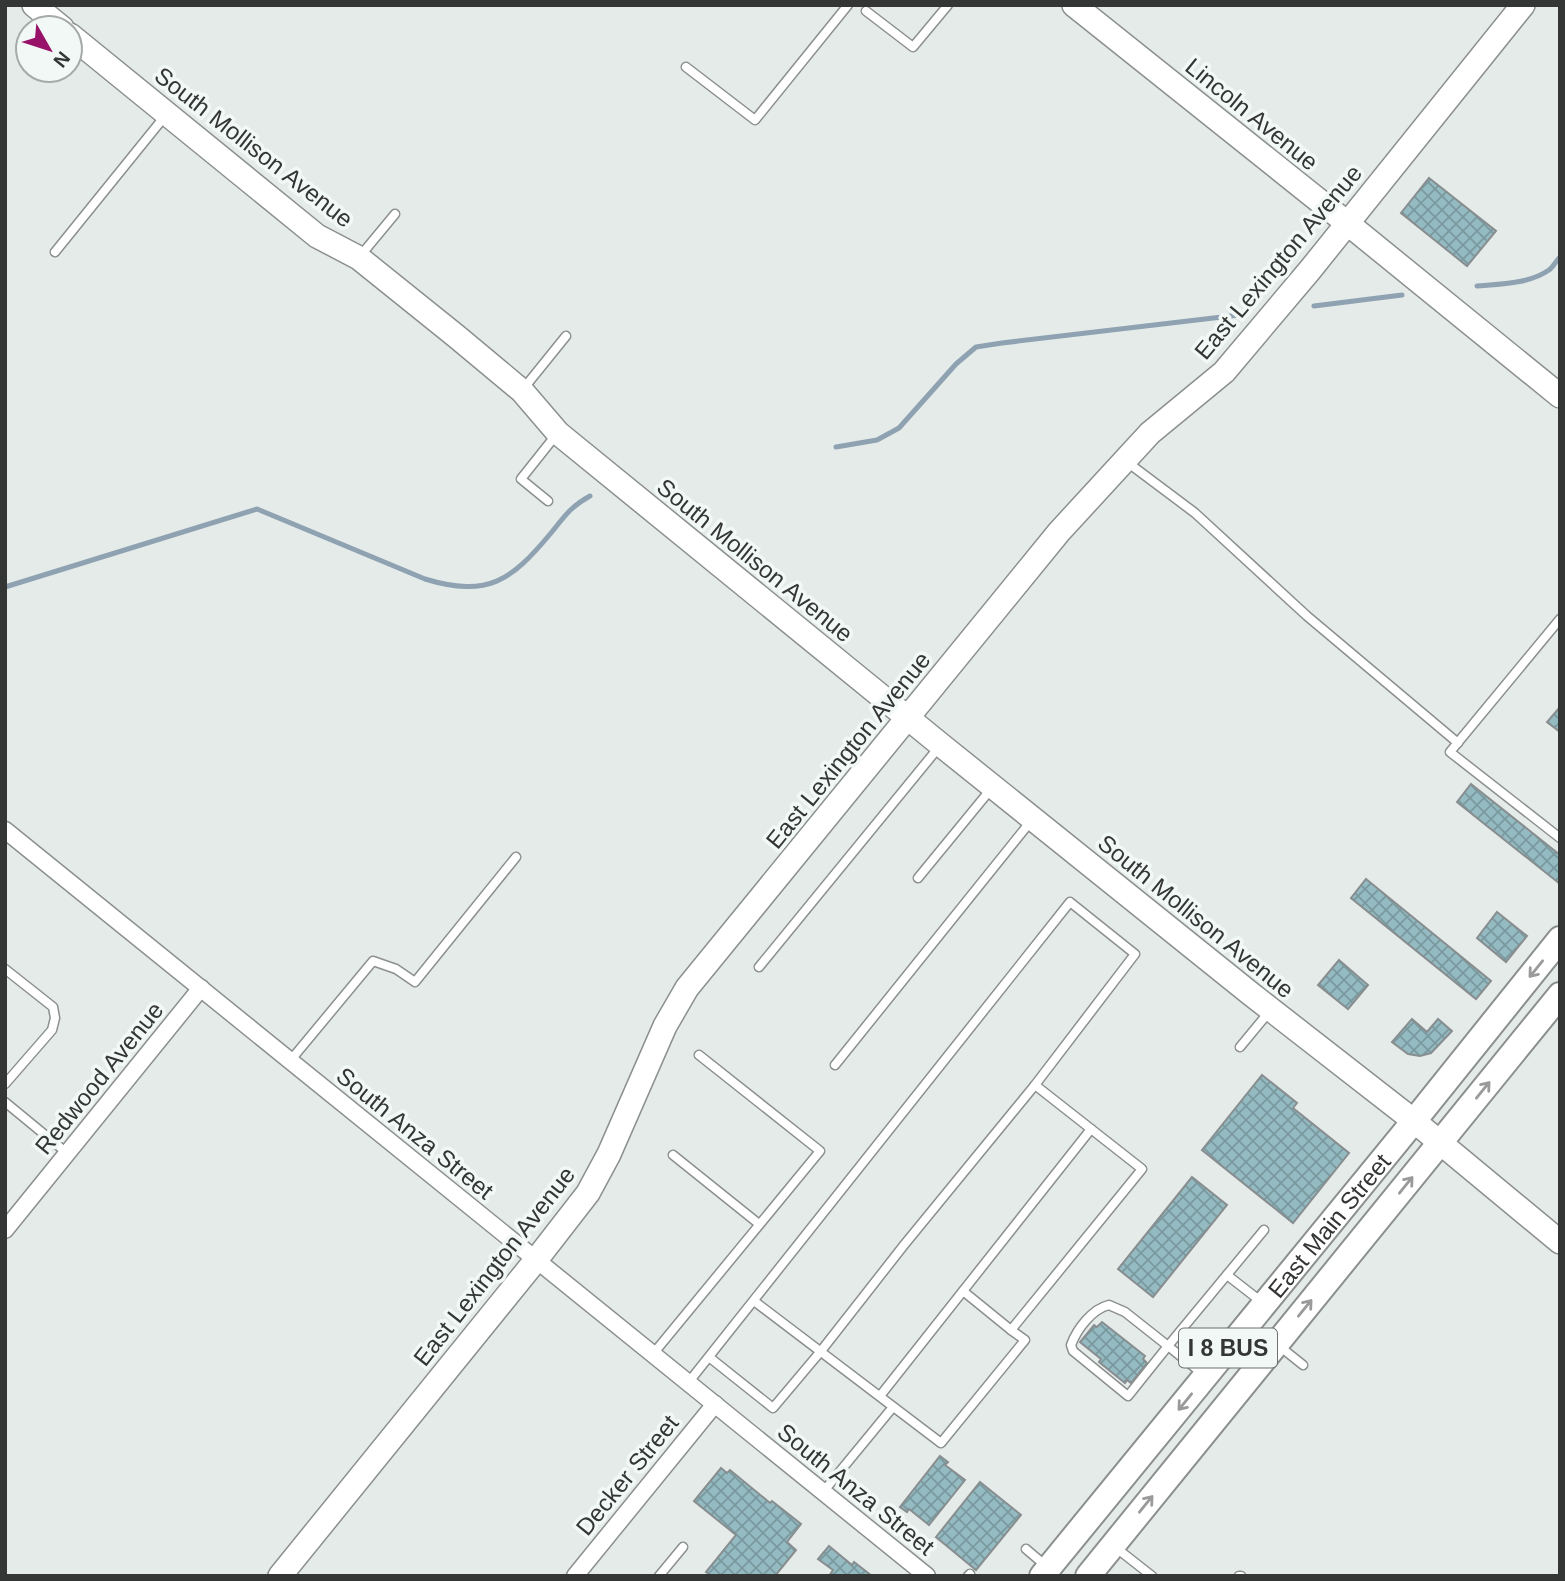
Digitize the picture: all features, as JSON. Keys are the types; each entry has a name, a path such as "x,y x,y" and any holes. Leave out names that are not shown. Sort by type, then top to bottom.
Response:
{"main road":[{"name":"East Main Street","path":"1045,1572 1560,939"},
{"name":"East Main Street","path":"1095,1571 1113,1545 1560,995"}],"street":[{"name":"Lincoln Avenue","path":"1074,5 1560,396"},
{"name":"East Lexington Avenue","path":"280,1576 588,1193 610,1154 665,1026 687,988 1059,532 1150,432 1224,372 1310,270 1523,5"},
{"name":"South Mollison Avenue","path":"84,46 317,236 359,258 522,391 558,433 908,719 1414,1121 1560,1242"},
{"name":"South Anza Street","path":"5,830 927,1576"},
{"name":"Redwood Avenue","path":"5,1230 201,988"},
{"name":"Decker Street","path":"575,1576 715,1404"}],"lane":[{"path":"686,67 755,120 848,5"},
{"path":"866,11 913,47 948,5"},
{"path":"55,252 167,114"},
{"path":"359,258 395,215"},
{"path":"522,391 566,336"},
{"path":"548,501 521,479 558,433"},
{"path":"1125,460 1195,513 1307,616 1458,743"},
{"path":"1560,620 1450,752 1560,838"},
{"path":"759,967 941,745"},
{"path":"918,878 992,786"},
{"path":"835,1065 1033,819"},
{"path":"290,1061 373,961 396,969 415,982 516,857"},
{"path":"688,1382 1070,902 1135,954 1035,1085 773,1408 709,1357"},
{"path":"5,969 53,1007 55,1018 52,1030 5,1084"},
{"path":"1240,1047 1271,1009"},
{"path":"653,1354 820,1151 699,1055"},
{"path":"1011,1330 1142,1169 1035,1085"},
{"path":"5,1102 67,1153"},
{"path":"880,1396 1091,1129"},
{"path":"673,1155 760,1224"},
{"path":"1205,1376 1168,1346 1125,1312 1109,1305 1101,1307 1091,1315 1071,1345 1073,1351 1128,1396 1168,1346 1264,1230"},
{"path":"1227,1275 1264,1304"},
{"path":"754,1301 941,1443 1025,1340 962,1290"},
{"path":"1277,1344 1303,1365"},
{"path":"823,1492 893,1407"},
{"path":"1113,1545 1152,1576"},
{"path":"659,1576 683,1547"},
{"path":"1026,1549 1045,1572"}],"building":[{"path":"1429,178 1496,231 1467,266 1401,213"},
{"path":"1560,707 1560,732 1547,722"},
{"path":"1471,784 1560,855 1560,884 1457,802"},
{"path":"1366,879 1491,981 1476,999 1351,898"},
{"path":"1497,912 1527,936 1506,962 1477,938"},
{"path":"1339,960 1368,985 1348,1009 1318,985"},
{"path":"1412,1019 1427,1032 1438,1019 1452,1031 1431,1053 1420,1056 1408,1054 1392,1042"},
{"path":"1262,1075 1297,1103 1293,1108 1349,1153 1293,1223 1202,1150"},
{"path":"1192,1177 1227,1205 1153,1297 1118,1269"},
{"path":"1102,1322 1145,1356 1143,1359 1147,1363 1131,1383 1127,1380 1125,1383 1080,1342 1094,1325 1097,1327"},
{"path":"940,1456 948,1462 945,1465 965,1480 929,1525 909,1509 907,1512 900,1507"},
{"path":"721,1468 727,1473 730,1470 801,1524 787,1542 796,1550 775,1576 708,1576 706,1572 736,1535 694,1501"},
{"path":"980,1482 1021,1515 976,1570 936,1537"},
{"path":"829,1546 852,1565 854,1562 872,1576 829,1576 833,1570 818,1559"}],"waterway":[{"path":"1477,286 1533,278 1549,270 1560,257"},
{"path":"1314,306 1402,295"},
{"path":"836,447 877,440 899,428 956,364 976,347 1239,315"},
{"path":"5,587 257,509 425,579 466,587 482,585 510,574 537,550 568,512 590,496"}]}
